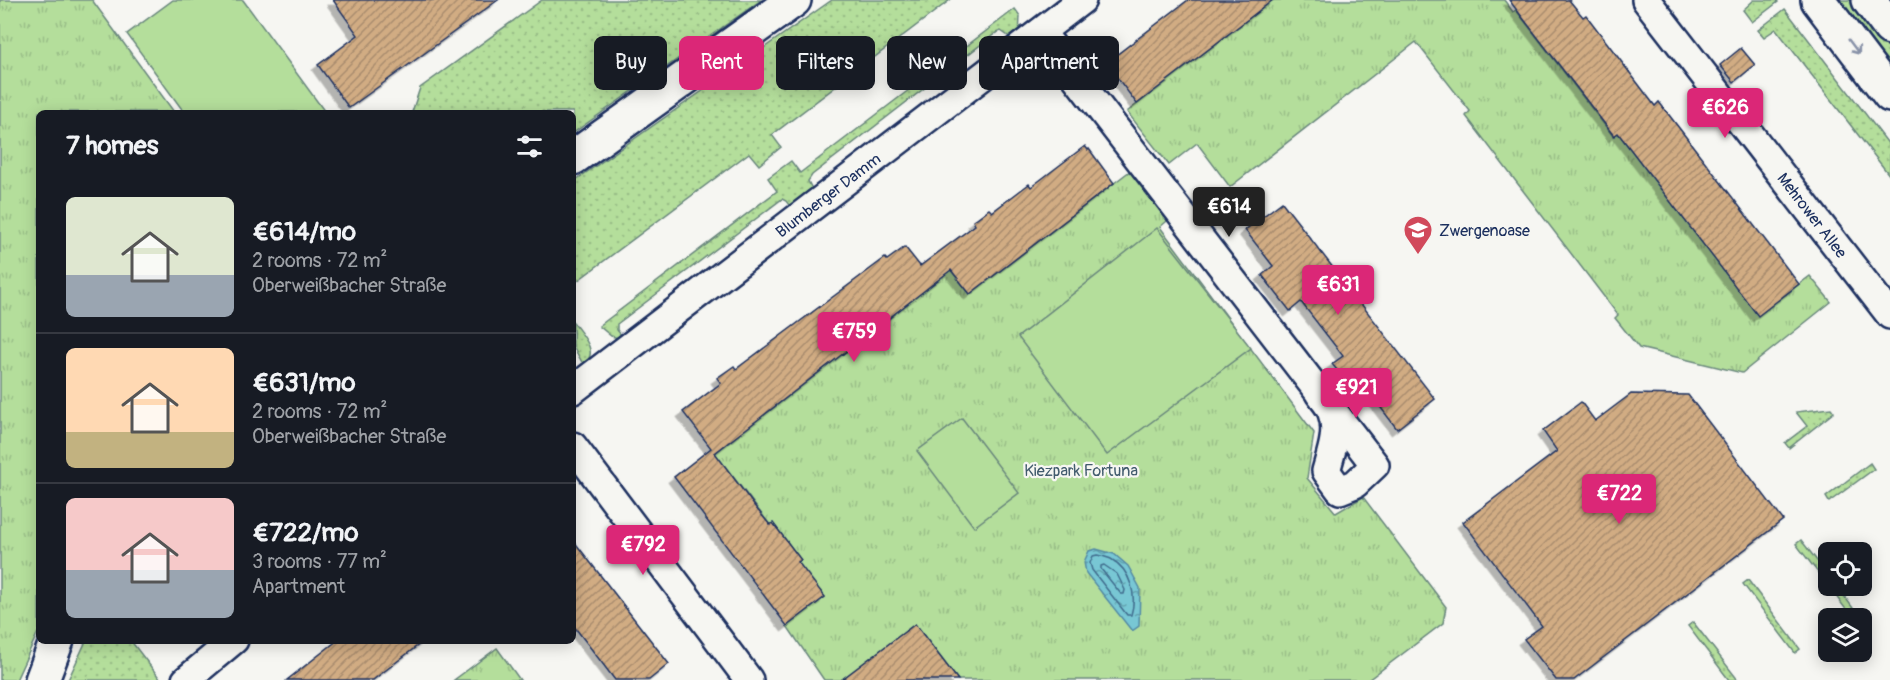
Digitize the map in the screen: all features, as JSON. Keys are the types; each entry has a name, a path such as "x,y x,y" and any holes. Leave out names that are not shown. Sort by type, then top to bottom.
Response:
{"main road":[{"path":"576,156 794,0"},
{"path":"1818,0 1890,95"},
{"path":"1869,0 1890,28"},
{"path":"42,680 56,644"}],"street":[{"name":"Blumberger Damm","path":"576,388 1082,0"},
{"name":"Mehrower Allee","path":"1646,0 1890,315"},
{"path":"1041,32 1319,393"},
{"path":"576,450 749,680"},
{"path":"186,680 229,644"}],"green space":[{"path":"0,0 92,0 173,110 36,110 36,637 16,680 0,680"},
{"path":"173,0 243,0 324,110 183,110 127,34"},
{"path":"542,0 761,0 710,36 679,36 679,58 667,66 667,36 594,36 594,90 634,90 576,131 576,110 413,110 420,88"},
{"path":"832,0 950,0 903,36 887,36 887,48 875,57 875,36 781,36"},
{"path":"1265,0 1504,0 1513,12 1516,10 1613,136 1618,133 1758,315 1810,276 1831,302 1742,373 1639,348 1615,318 1618,315 1466,116 1470,111 1416,42 1230,187 1197,143 1169,165 1127,112 1265,6"},
{"path":"1754,0 1777,0 1778,2 1752,22 1743,10"},
{"path":"1830,0 1856,0 1890,45 1890,71"},
{"path":"1015,9 1020,16 1019,36 1008,36 1001,31 992,36 980,36"},
{"path":"1785,9 1890,146 1890,176 1776,29 1764,37 1758,30"},
{"path":"979,36 979,46 967,55 967,46"},
{"path":"776,39 776,90 831,90 772,135 781,147 759,165 749,153 576,282 576,180 704,90 764,90 764,48"},
{"path":"909,90 922,90 812,175 808,181 814,193 792,209 782,199 617,324 617,330 622,336 618,338 611,336 599,326 777,191 768,178 791,161 800,173"},
{"name":"Kiezpark Fortuna","path":"1135,167 1173,216 1160,227 1314,433 1307,478 1336,513 1363,497 1446,607 1443,623 1368,680 958,680 915,624 841,680 824,680 787,626 825,597 797,563 801,560 773,523 770,525 715,453 839,351 842,355 895,314 893,311 923,291 949,268 970,294"},
{"path":"1157,228 1251,348 1107,455 1018,337"},
{"path":"576,326 590,349 588,360 583,364 576,351"},
{"path":"1831,408 1834,412 1789,448 1785,443 1807,426 1796,412"},
{"path":"962,418 1019,493 974,527 917,451"},
{"path":"1870,463 1874,469 1829,502 1826,497"},
{"path":"1801,540 1818,562 1818,573 1796,544"},
{"path":"1748,580 1800,649 1795,653 1743,584"},
{"path":"1836,596 1844,596 1853,608 1845,608"},
{"path":"1693,622 1738,680 1729,680 1688,626"},
{"path":"85,644 133,644 161,680 68,680"},
{"path":"497,648 520,680 454,680"}],"water":[{"path":"1096,549 1114,554 1128,566 1140,588 1139,626 1132,631 1086,573 1084,562 1089,551"}],"building":[{"path":"333,0 498,0 349,108 318,65 358,35"},
{"path":"1188,0 1273,0 1137,104 1119,80 1119,53"},
{"path":"1509,0 1569,0 1583,17 1586,15 1655,106 1659,102 1799,284 1758,316 1618,133 1614,136"},
{"path":"1741,48 1755,65 1734,82 1720,65"},
{"path":"1085,146 1114,183 970,294 951,270 715,453 770,525 773,523 801,560 798,562 825,597 787,626 674,477 711,448 683,412 721,383 717,378 734,366 736,369 885,258 887,260 905,247 920,266 975,225 973,221 989,209 992,212 1029,184 1031,187"},
{"path":"1282,202 1435,399 1397,429 1369,392 1364,396 1350,378 1346,381 1332,364 1343,356 1301,302 1290,311 1262,275 1273,266 1245,230"},
{"path":"1631,394 1688,395 1783,520 1574,680 1556,680 1524,639 1542,626 1463,522 1557,451 1543,431 1581,402 1595,421"},
{"path":"576,544 669,664 649,680 615,680 576,629"},
{"path":"915,624 958,680 841,680"},
{"path":"333,644 420,644 373,680 287,680"}],"place":[{"name":"Zwergenoase","path":"1418,256"}]}
